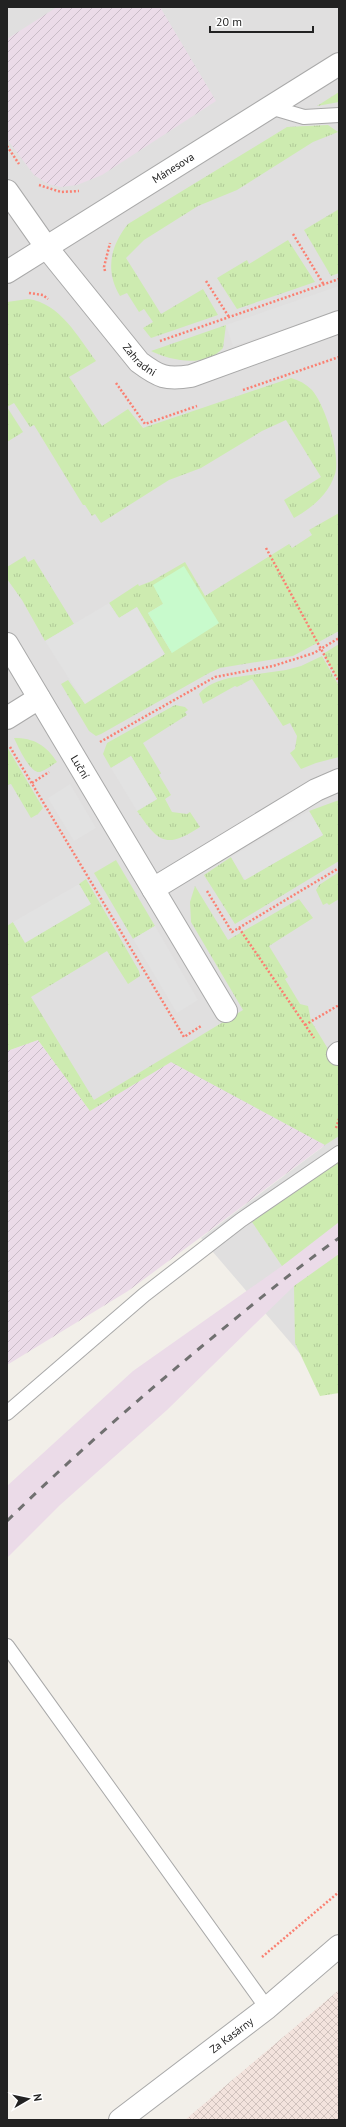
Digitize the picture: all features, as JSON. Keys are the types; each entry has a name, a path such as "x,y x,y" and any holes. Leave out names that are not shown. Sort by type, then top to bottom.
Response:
{"street":[{"name":"Mánesova","path":"7,272 339,64"},
{"name":"Zahradní","path":"7,191 47,248 139,362 157,376 173,379 191,376 339,322"},
{"name":"Luční","path":"7,644 226,1011"},
{"path":"7,718 39,698"},
{"path":"153,889 316,790 339,780"},
{"name":"Za Kasárny","path":"120,2120 267,2008 339,1946"}],"lane":[{"path":"270,107 304,117 339,115"},
{"path":"7,1413 144,1295 241,1220 339,1153"},
{"path":"7,1646 267,2008"}],"path":[{"path":"7,146 24,170"},
{"path":"37,183 61,192 77,192 82,190"},
{"path":"293,234 324,284"},
{"path":"106,274 104,267 109,244 113,238"},
{"path":"131,351 339,280"},
{"path":"206,282 229,317"},
{"path":"266,548 320,650 339,682"},
{"path":"94,746 215,677 273,666 320,650 339,638"},
{"path":"7,742 184,1036 226,1011"},
{"path":"192,865 232,932 339,868"},
{"path":"239,928 317,1043"},
{"path":"305,1025 339,1005"},
{"path":"242,1974 339,1892"}],"shaded area":[{"path":"7,7 339,7 339,1366 314,1370 201,1238 324,1146 90,1111 38,1040 7,1051"},
{"path":"57,7 160,7 216,101 102,175 77,185 61,187 48,184 34,175 7,139 7,39"},
{"path":"339,286 339,310 233,346 226,325"},
{"path":"109,603 119,618 137,607 165,654 85,704 45,641"},
{"path":"131,756 157,799 137,811 111,768"},
{"path":"70,784 96,828 74,841 48,798"},
{"path":"309,811 323,835 245,880 231,857"},
{"path":"79,884 91,904 25,943 13,922"},
{"path":"155,926 198,1000 177,1013 133,939"},
{"path":"38,1040 90,1110 171,1062 325,1145 128,1291 7,1365 7,1051"},
{"path":"339,1222 339,1254 294,1286 167,1410 60,1505 7,1558 7,1486 133,1371 282,1266"},
{"path":"339,1990 339,2120 185,2120"}],"green space":[{"path":"339,92 339,102 317,106"},
{"path":"328,125 338,132 313,142 237,190 198,206 144,240 126,258 161,314 203,289 218,315 151,338 143,328 153,322 144,309 139,312 127,293 120,296 112,277 111,268 114,250 117,241 128,224 287,127"},
{"path":"339,209 339,273 331,276 304,230"},
{"path":"288,240 315,282 237,309 217,278 247,260 249,264"},
{"path":"28,299 50,307 59,314 75,332 96,361 69,377 102,426 128,409 143,428 291,378 305,384 312,390 322,407 331,430 334,443 336,455 335,474 328,488 319,500 294,518 284,500 321,477 286,420 262,431 201,468 169,480 101,523 95,514 92,516 85,505 83,505 34,425 30,427 14,403 7,407 7,302"},
{"path":"226,325 223,348 216,354 207,358 188,361 178,360 159,355 151,351"},
{"path":"7,407 23,432 7,442"},
{"path":"339,513 339,631 293,656 220,668 101,734 96,736 89,731 61,684 68,680 85,704 137,607 119,618 109,603 138,584 139,586 152,581 185,562 205,596 289,544 292,548 312,535 309,530","holes":["163,604 172,653 148,613"]},
{"path":"25,556 28,562 34,559 74,624 45,641 22,600 7,579 7,567"},
{"path":"184,566 219,623 172,653 148,613 163,604 153,585"},
{"path":"339,644 339,681 323,654"},
{"path":"322,656 339,686 339,757 316,763 301,769 290,753 295,749 297,736 290,723 283,726 252,679 237,687 235,686 203,704 199,694 209,686 225,679 286,670 301,666"},
{"path":"175,705 185,707 188,710 185,712 187,715 143,743 161,773 159,775 171,795 165,799 172,812 187,814 190,812 200,827 188,834 171,840 158,836 151,830 137,811 157,799 131,756 111,768 103,754 107,743"},
{"path":"14,738 28,739 39,744 53,756 57,762 40,772 32,769"},
{"path":"7,747 43,808 38,814 31,818 11,784 7,785"},
{"path":"339,800 339,861 235,924 204,875 231,857 244,880 323,835 309,811"},
{"path":"116,860 155,926 133,939 94,873"},
{"path":"339,872 339,899 329,905 327,903 323,905 316,890 319,885"},
{"path":"86,879 139,971 140,976 128,984 107,951 31,997 94,1100 243,1010 191,922 190,902 195,886 228,940 299,899 313,918 269,946 288,977 285,979 300,1004 308,1006 311,1021 339,1067 339,1136 325,1145 171,1062 90,1111 38,1040 7,1051 7,926 13,922 25,942 90,904 79,884"},
{"path":"339,1162 339,1222 282,1266 252,1222"},
{"path":"339,1254 339,1393 320,1396 295,1343 294,1286"}],"railway":[{"path":"7,1521 78,1454 176,1368 269,1291 339,1238"}]}
